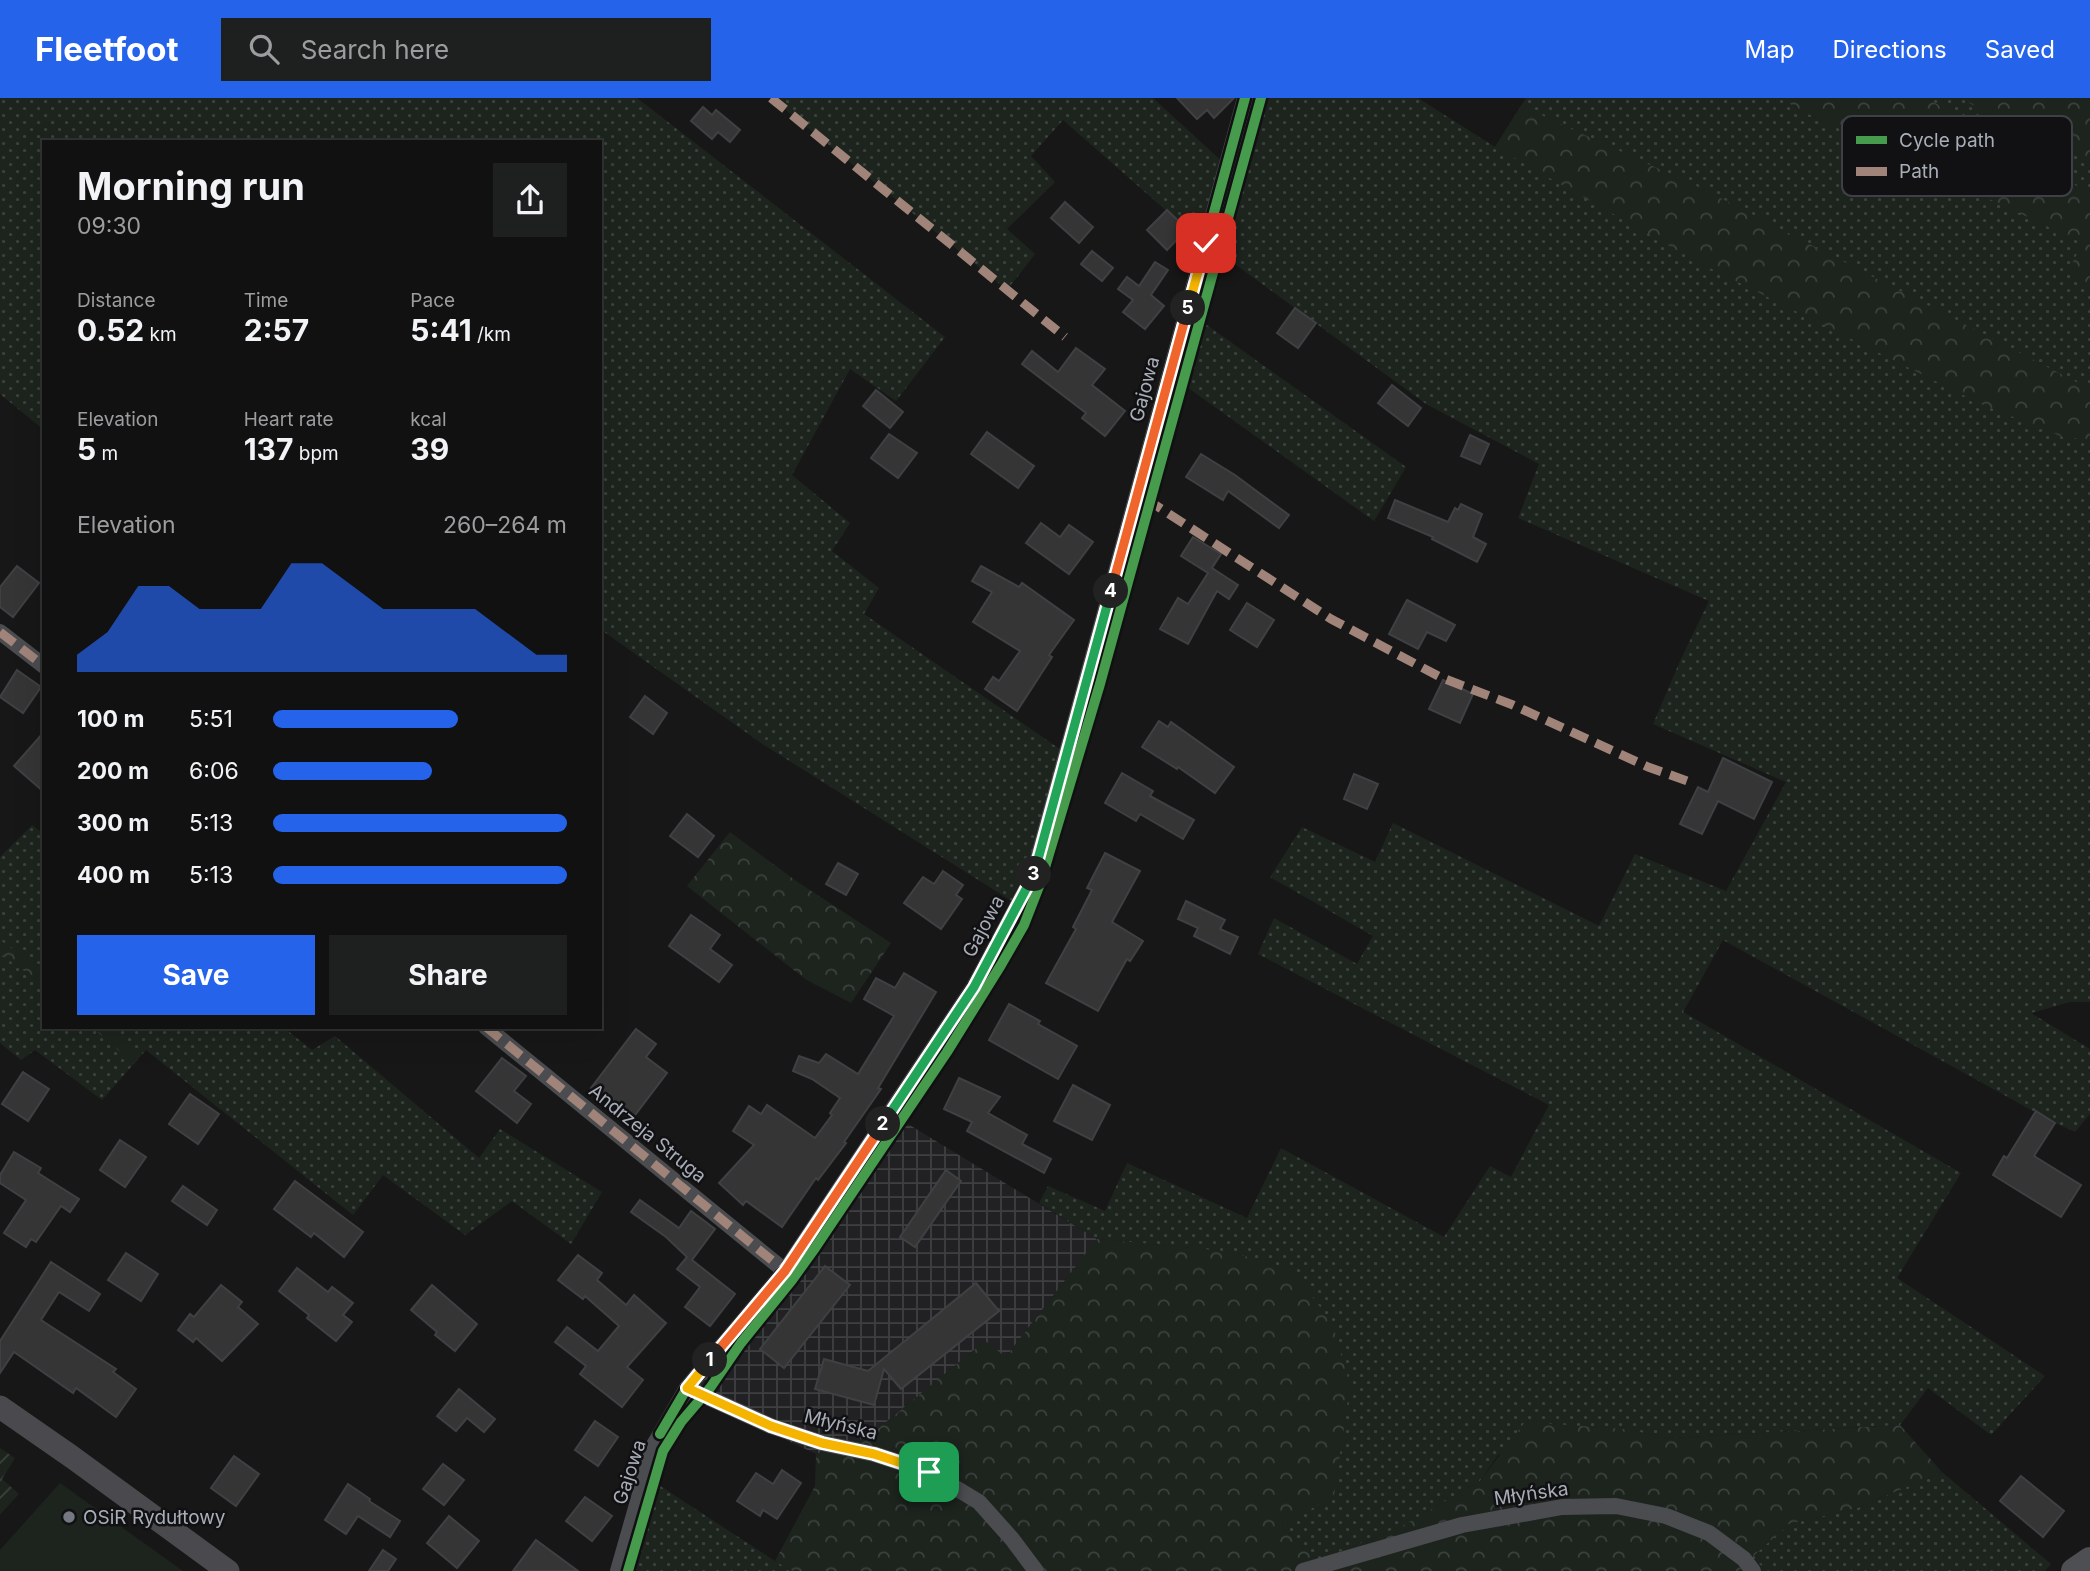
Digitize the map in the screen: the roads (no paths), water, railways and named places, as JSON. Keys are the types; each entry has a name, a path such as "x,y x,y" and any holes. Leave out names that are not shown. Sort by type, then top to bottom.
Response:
{"main road":[{"path":"2074,1571 2090,1560"}],"street":[{"name":"Gajowa","path":"618,1571 654,1445 687,1388 785,1271 974,987 1033,877 1245,98"},
{"path":"0,632 42,664"},
{"name":"Andrzeja Struga","path":"488,1029 785,1271"},
{"name":"Młyńska","path":"687,1388 771,1426 929,1472 979,1502 1036,1571"},
{"path":"0,1407 228,1571"},
{"name":"Młyńska","path":"1303,1571 1462,1525 1562,1507 1616,1506 1666,1516 1709,1533 1744,1559 1753,1571"}],"place":[{"name":"OSiR Rydułtowy","path":"69,1517"}]}
